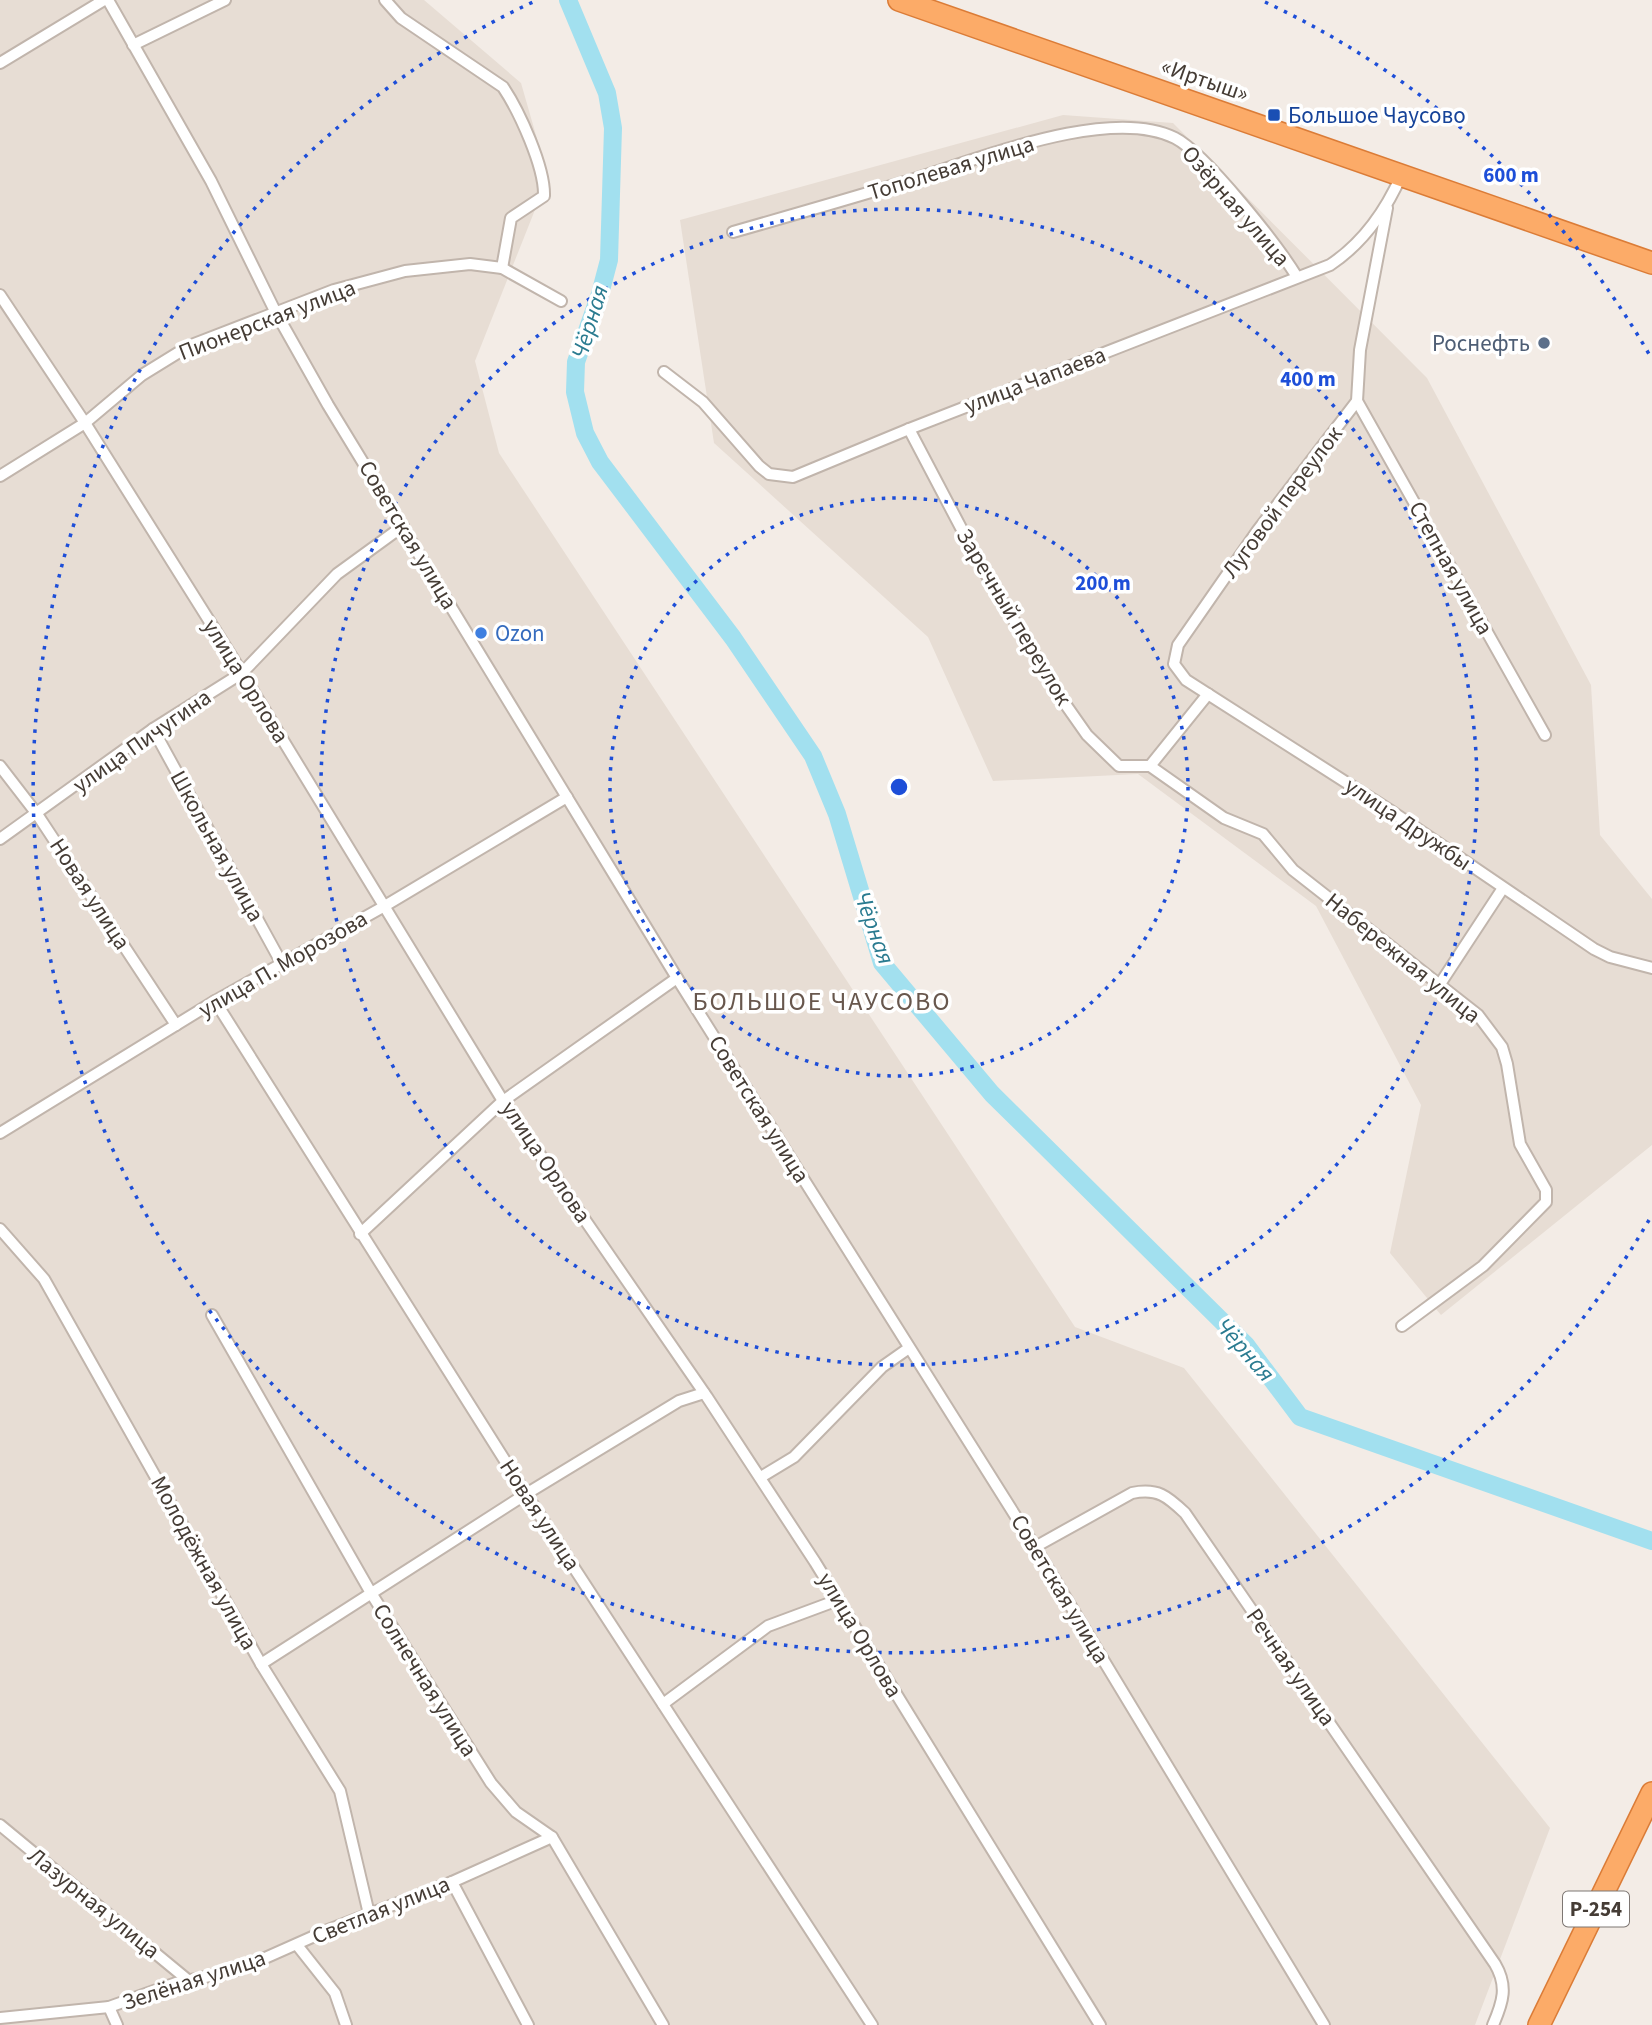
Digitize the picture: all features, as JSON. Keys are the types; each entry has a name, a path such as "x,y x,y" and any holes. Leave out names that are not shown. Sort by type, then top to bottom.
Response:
{"highway":[{"name":"«Иртыш»","path":"900,0 1652,263"},
{"name":"Р-254","path":"1539,2025 1652,1793"}],"street":[{"name":"Советская улица","path":"106,0 211,181 275,312 403,526 677,978 1035,1547 1324,2025"},
{"path":"0,63 106,0"},
{"path":"133,45 225,0"},
{"path":"385,0 401,18 502,87 513,102 530,144 544,196 511,218 502,268"},
{"name":"Тополевая улица","path":"733,232 1062,135 1132,129 1172,137"},
{"name":"Озёрная улица","path":"1172,137 1184,144 1210,170 1285,257 1297,277"},
{"name":"улица Чапаева","path":"664,372 703,402 759,466 779,477 793,477 909,429 1331,265 1345,255 1387,208 1401,176"},
{"path":"1357,401 1360,350 1387,208"},
{"name":"Пионерская улица","path":"0,476 85,423 142,375 189,346 334,290 405,271 470,264 502,268 561,301"},
{"name":"улица Орлова","path":"0,295 85,423 242,673 503,1101 761,1477 1100,2025"},
{"name":"Луговой переулок","path":"1174,664 1178,645 1258,530 1357,401"},
{"name":"Степная улица","path":"1357,401 1545,735"},
{"name":"Заречный переулок","path":"909,429 981,566 1087,735 1119,766 1150,766"},
{"name":"улица Пичугина","path":"0,839 153,729 242,673 337,574 403,526"},
{"name":"улица Дружбы","path":"1174,664 1186,680 1394,813 1594,949 1610,957 1652,968"},
{"path":"1150,766 1208,694"},
{"name":"Школьная улица","path":"153,729 282,964"},
{"name":"Новая улица","path":"0,766 37,814 176,1025"},
{"name":"Набережная улица","path":"1150,766 1224,818 1264,834 1293,870 1478,1015 1502,1047 1520,1144 1546,1190 1546,1202 1483,1266 1402,1326"},
{"name":"улица П. Морозова","path":"0,1133 215,1001 383,907 567,797"},
{"path":"1440,984 1503,888"},
{"path":"360,1234 503,1101 677,978"},
{"name":"Новая улица","path":"215,1001 526,1494 872,2025"},
{"name":"Молодёжная улица","path":"0,1229 44,1279 261,1664 340,1791 369,1914"},
{"name":"Солнечная улица","path":"212,1315 371,1593 501,1798 552,1837 663,2025"},
{"path":"761,1477 794,1457 882,1367 909,1348"},
{"path":"261,1664 526,1494 679,1401 705,1393"},
{"name":"Речная улица","path":"1035,1547 1132,1493 1150,1489 1165,1494 1193,1524 1495,1964 1503,1982 1504,1995 1493,2025"},
{"path":"663,1704 768,1626 838,1600"},
{"name":"Лазурная улица","path":"0,1825 189,1981"},
{"name":"Светлая улица","path":"346,2025 335,1993 297,1945 452,1882 552,1837"},
{"path":"452,1882 528,2025"},
{"name":"Зелёная улица","path":"117,2025 109,2007 189,1981 239,1970 297,1945"},
{"path":"0,2018 109,2007"}],"shaded area":[{"path":"0,0 424,0 521,83 548,177 475,361 499,453 1075,1327 1184,1368 1550,1828 1475,2025 0,2025"},
{"path":"1063,115 1173,123 1427,378 1591,685 1600,835 1652,899 1652,1145 1441,1315 1390,1253 1421,1105 1316,906 1138,774 993,781 928,637 714,443 680,220"}],"waterway":[{"name":"Чёрная","path":"568,0 607,93 613,128 609,260 576,362 575,392 585,433 600,462 733,638 813,756 837,814 882,963 992,1094 1246,1345 1300,1417 1652,1541"}],"place":[{"name":"Большое Чаусово","path":"1274,115"},
{"name":"Роснефть","path":"1544,343"},
{"name":"Ozon","path":"481,633"}],"district":[{"name":"БОЛЬШОЕ ЧАУСОВО","path":"822,1001"}]}
